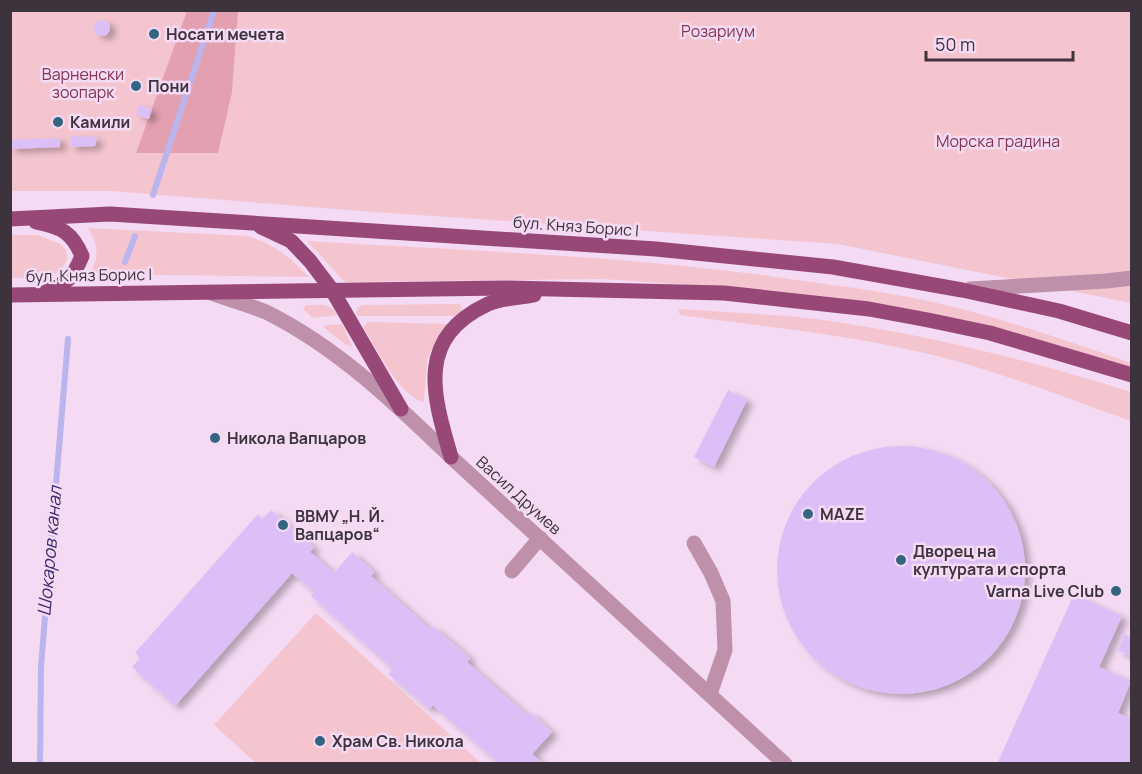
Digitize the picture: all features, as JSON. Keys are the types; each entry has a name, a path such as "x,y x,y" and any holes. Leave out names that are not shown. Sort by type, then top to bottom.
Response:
{"main road":[{"name":"бул. Княз Борис I","path":"17,219 110,214 656,249 833,267 962,290 1059,311 1131,333"},
{"path":"17,219 48,224 65,232 75,239 82,255 74,274 66,282 42,295"},
{"path":"251,223 291,241 310,261 332,290 401,409"},
{"name":"бул. Княз Борис I","path":"10,295 203,291 571,289 724,293 869,309 990,333 1131,375"},
{"path":"451,457 436,402 434,381 436,361 454,327 462,319 490,303 571,289"}],"street":[{"path":"962,290 1131,278"},
{"name":"Васил Друмев","path":"203,291 266,312 342,360 401,409 785,764"},
{"path":"512,571 540,538"},
{"path":"694,543 723,601 725,650 710,694"}],"green space":[{"name":"Морска градина","path":"10,11 1131,11 1131,303 838,244 360,211 112,191 11,191"},
{"path":"88,228 248,236 281,252 309,277 90,274 95,261 96,245"},
{"path":"11,235 38,235 60,244 66,250 67,260 61,270 51,277 11,278"},
{"path":"307,241 491,251 675,265 871,291 945,305 1015,324 1131,363 1131,369 749,289 603,279 346,282"},
{"path":"460,304 462,308 458,316 359,316 356,314 358,307 363,305"},
{"path":"306,305 328,306 337,315 313,318 303,309"},
{"path":"678,309 815,319 895,332 975,349 1131,392 1131,421 1013,379 909,349 844,337 680,315"},
{"path":"367,322 448,324 427,360 424,402 406,391 389,370 363,327"},
{"path":"342,324 352,346 346,345 322,326"},
{"path":"316,613 481,763 256,763 214,725"}],"shaded area":[{"path":"187,11 238,11 232,92 218,153 136,153"}],"building":[{"path":"99,20 105,20 110,28 108,34 99,36 94,31 94,25"},
{"path":"139,105 152,109 149,119 136,115"},
{"path":"71,136 97,137 95,146 70,147"},
{"path":"60,138 60,147 10,149 11,140"},
{"path":"728,390 747,400 714,467 694,457"},
{"name":"Дворец на културата и спорта","path":"901,446 937,452 959,461 979,474 997,492 1010,512 1019,534 1025,570 1019,606 1010,628 997,648 979,666 959,679 937,688 901,694 865,688 843,679 823,666 805,648 792,628 783,606 777,570 783,534 792,512 805,492 823,474 843,461 865,452"},
{"path":"271,510 314,547 310,552 334,573 352,552 374,572 371,576 430,629 433,626 470,658 467,662 527,715 530,712 552,732 532,754 543,764 499,764 433,705 429,709 388,674 393,669 311,596 314,592 292,573 175,706 132,667 140,658 135,653 258,514 263,519"},
{"path":"1074,594 1122,616 1099,667 1131,681 1118,713 1131,719 1131,764 997,764"},
{"path":"1124,634 1131,637 1131,656 1118,651"}],"waterway":[{"name":"Шокаров канал","path":"153,195 214,10"},
{"name":"Шокаров канал","path":"125,262 135,236"},
{"name":"Шокаров канал","path":"40,764 41,666 68,339"}],"place":[{"name":"Носати мечета","path":"154,34"},
{"name":"Пони","path":"136,86"},
{"name":"Камили","path":"58,122"},
{"name":"Никола Вапцаров","path":"215,438"},
{"name":"MAZE","path":"808,514"},
{"name":"ВВМУ „Н. Й. Вапцаров“","path":"283,525"},
{"name":"Дворец на културата и спорта","path":"901,560"},
{"name":"Varna Live Club","path":"1116,591"},
{"name":"Храм Св. Никола","path":"320,741"}],"park label":[{"name":"Розариум","path":"718,31"},
{"name":"Варненски зоопарк","path":"83,83"}]}
